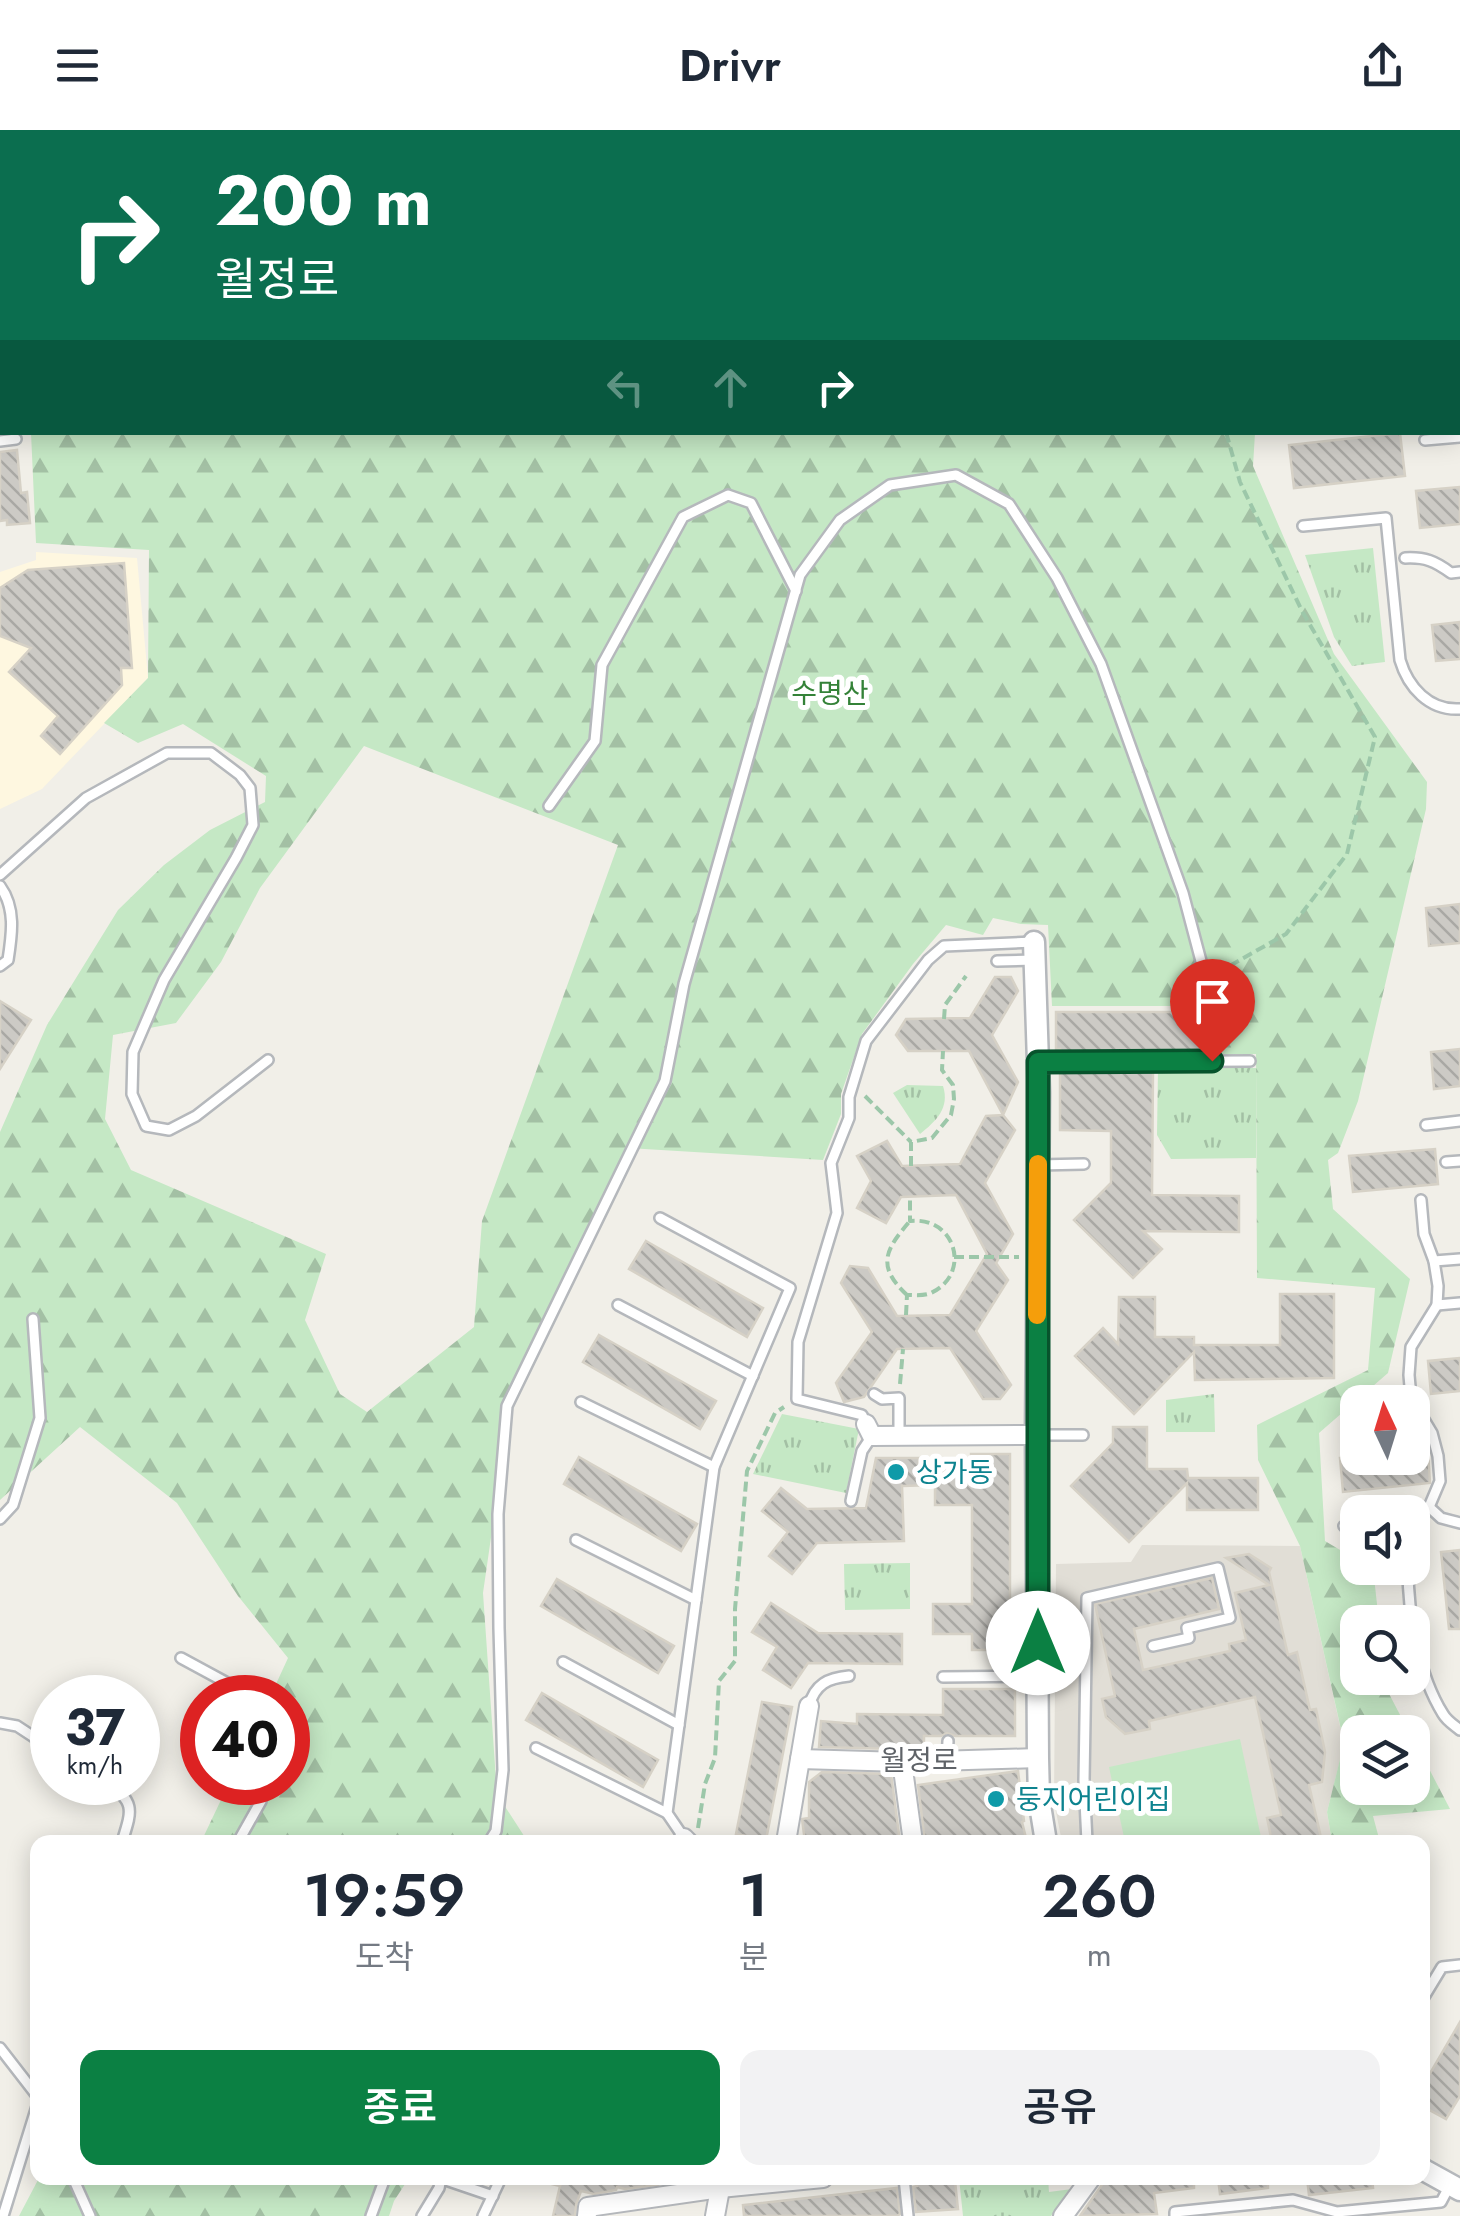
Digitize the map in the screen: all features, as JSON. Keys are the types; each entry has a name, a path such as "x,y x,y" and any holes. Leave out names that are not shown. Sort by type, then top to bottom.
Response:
{"street":[{"path":"1034,951 1038,1062 1038,1758 1045,1835"},
{"path":"869,1430 899,1436 1036,1435"},
{"path":"787,1835 809,1706"},
{"name":"월정로","path":"800,1759 902,1762 1038,1758"},
{"path":"902,1762 912,1835"},
{"path":"1430,2172 1457,2181"},
{"path":"586,2216 588,2207 711,2185"},
{"path":"715,2216 722,2185"},
{"path":"1063,2216 1086,2185"}],"lane":[{"path":"1424,440 1460,437"},
{"path":"0,441 16,439"},
{"path":"493,1835 503,1770 498,1514 507,1406 665,1081 684,984 800,575 840,520 890,485 956,475 1009,504 1057,578 1100,664 1183,893 1206,980"},
{"path":"549,806 595,740 602,666 683,517 728,495 751,503 796,591"},
{"path":"1304,526 1386,518 1400,660 1406,680 1429,702 1449,710 1460,709"},
{"path":"1405,558 1423,557 1452,573 1460,572"},
{"path":"0,876 86,798 168,752 210,754 240,774 250,788 253,825 164,980 134,1052 132,1094 146,1126 169,1130 196,1116 268,1060"},
{"path":"0,886 6,894 13,924 8,960 0,966"},
{"path":"851,1501 869,1430 862,1415 797,1399 798,1342 837,1213 832,1163 849,1118 849,1096 866,1041 928,960 944,946 1034,951"},
{"path":"997,961 1034,951"},
{"path":"1038,1062 1250,1061"},
{"path":"1426,1125 1460,1122"},
{"path":"1446,1162 1460,1161"},
{"path":"1038,1164 1084,1164"},
{"path":"1421,1200 1424,1234 1438,1286 1437,1305 1411,1347 1408,1374 1412,1398 1432,1433 1438,1456 1440,1481 1430,1506 1442,1518 1460,1523"},
{"path":"660,1218 790,1288 714,1467 666,1812"},
{"path":"1434,1262 1460,1259"},
{"path":"1437,1305 1460,1303"},
{"path":"618,1305 753,1376"},
{"path":"0,1519 13,1505 40,1418 34,1319"},
{"path":"874,1394 882,1399 899,1398 899,1436"},
{"path":"581,1402 714,1467"},
{"path":"1036,1435 1083,1434"},
{"path":"576,1540 696,1600"},
{"path":"1088,1835 1084,1780 1086,1598 1218,1568 1230,1618 1187,1628 1189,1638 1153,1646"},
{"path":"1408,1585 1414,1635 1426,1674 1445,1718 1460,1730"},
{"path":"181,1658 212,1675"},
{"path":"563,1662 679,1726"},
{"path":"809,1706 820,1685 848,1676"},
{"path":"943,1677 1038,1676"},
{"path":"0,1723 18,1726 30,1734"},
{"path":"947,1760 948,1740"},
{"path":"536,1748 666,1812 684,1835"},
{"path":"124,1835 131,1812 129,1805"},
{"path":"242,1835 259,1805"},
{"path":"1430,1987 1442,1967 1460,1965"},
{"path":"0,2048 30,2089"},
{"path":"3,2216 30,2127"},
{"path":"1175,2216 1175,2212 1294,2200 1338,2214 1441,2202 1457,2181"},
{"path":"77,2185 90,2216"},
{"path":"371,2216 382,2185"},
{"path":"422,2216 439,2185"},
{"path":"461,2185 493,2196"},
{"path":"483,2216 498,2185"},
{"path":"905,2185 908,2216"}],"path":[{"path":"1212,1061 1206,980 1286,934 1347,854 1375,737 1302,610 1240,482 1227,435"},
{"path":"944,1019 945,1004 966,976"},
{"path":"911,1142 932,1138 951,1115 953,1085 942,1070 943,1051"},
{"path":"853,1084 911,1142 911,1166"},
{"path":"910,1197 910,1221 892,1242 887,1258 895,1284 908,1296 928,1295 944,1284 954,1268 954,1244 939,1226 922,1220 910,1221"},
{"path":"954,1257 1037,1257"},
{"path":"906,1316 908,1296"},
{"path":"899,1398 903,1349"},
{"path":"691,1835 715,1758 719,1681 735,1660 735,1609 748,1471 775,1413 797,1399"}],"shaded area":[{"path":"36,552 137,558 148,678 42,789 0,809 0,572 36,560"},
{"path":"1142,1545 1300,1546 1340,1726 1340,1760 1327,1812 1331,1835 1061,1835 1054,1802 1056,1564 1131,1562"}],"green space":[{"name":"수명산","path":"31,435 1255,435 1253,466 1334,654 1427,782 1426,809 1358,1101 1338,1153 1328,1160 1333,1209 1410,1279 1388,1373 1374,1385 1340,1385 1340,1415 1319,1433 1325,1541 1340,1550 1340,1585 1375,1585 1377,1605 1340,1605 1340,1695 1390,1695 1400,1715 1340,1715 1340,1725 1300,1546 1258,1460 1257,1425 1368,1370 1375,1288 1257,1278 1256,1054 1206,1054 1203,1006 1052,1006 1048,925 993,918 983,935 946,925 862,1034 841,1094 841,1114 823,1160 628,1148 511,1399 483,1593 497,1794 523,1835 204,1835 219,1805 310,1805 310,1675 280,1675 288,1658 238,1596 177,1503 80,1427 0,1500 0,1132 47,1025 118,910 164,865 210,830 265,802 266,776 183,724 138,743 104,723 148,678 149,550 36,543","holes":["364,746 618,845 482,1221 474,1327 367,1412 340,1394 305,1320 326,1254 131,1170 105,1119 113,1035 176,1023 221,962 260,888"]},
{"path":"1373,548 1385,662 1352,666 1334,637 1305,555"},
{"path":"1158,1068 1256,1068 1256,1158 1171,1159 1157,1135"},
{"path":"907,1085 943,1086 943,1107 920,1134 893,1093"},
{"path":"1214,1394 1215,1432 1166,1432 1166,1400"},
{"path":"782,1414 859,1429 846,1493 753,1474"},
{"path":"910,1563 910,1609 845,1610 844,1564"},
{"path":"1240,1739 1261,1835 1124,1835 1109,1767"},
{"name":"수명산","path":"1340,1759 1340,1805 1430,1805 1430,1771 1450,1809 1373,1816 1378,1835 1331,1835 1327,1812"},
{"path":"35,2185 404,2185 389,2216 19,2216"},
{"path":"960,2185 1048,2185 1049,2192 1072,2189 1051,2216 963,2216"}],"building":[{"path":"1400,435 1405,476 1294,488 1289,445"},
{"path":"17,450 21,493 27,492 30,523 7,525 7,520 0,521 0,452"},
{"path":"1460,487 1460,524 1420,528 1416,491"},
{"path":"124,563 132,668 121,668 122,685 60,754 41,736 58,716 9,672 31,648 0,636 0,588 28,570"},
{"path":"1460,622 1460,659 1436,661 1432,625"},
{"path":"1460,904 1460,943 1429,946 1426,908"},
{"path":"995,977 1011,977 1018,991 992,1035 1018,1082 1003,1115 969,1051 908,1051 896,1035 906,1019 970,1018"},
{"path":"0,1001 31,1020 0,1069"},
{"path":"1056,1012 1200,1012 1200,1053 1060,1054 1060,1049 1056,1049"},
{"path":"1460,1049 1460,1086 1434,1089 1431,1052"},
{"path":"1060,1070 1153,1070 1152,1195 1239,1196 1239,1232 1143,1231 1162,1249 1133,1278 1074,1220 1111,1183 1111,1131 1060,1130"},
{"path":"1003,1115 1015,1130 985,1183 1013,1234 996,1263 1008,1280 976,1331 1011,1385 1000,1399 983,1399 950,1348 897,1349 864,1397 844,1402 836,1383 872,1332 841,1283 850,1266 868,1268 897,1316 950,1315 987,1254 956,1195 901,1197 886,1223 857,1208 871,1181 857,1156 887,1141 902,1166 960,1164 986,1116"},
{"path":"1435,1149 1438,1184 1353,1192 1349,1156"},
{"path":"646,1241 763,1308 747,1337 629,1269"},
{"path":"1280,1294 1334,1294 1334,1378 1195,1380 1194,1352 1134,1414 1075,1356 1103,1328 1118,1344 1119,1297 1155,1297 1155,1337 1194,1337 1194,1345 1280,1345"},
{"path":"599,1335 716,1401 700,1429 583,1362"},
{"path":"1460,1358 1460,1391 1431,1394 1428,1361"},
{"path":"1113,1427 1147,1427 1147,1469 1187,1469 1188,1478 1258,1478 1258,1510 1187,1510 1187,1483 1129,1542 1071,1486 1113,1443"},
{"path":"971,1454 1010,1454 1010,1650 972,1650 972,1634 933,1634 933,1604 972,1604 972,1505 935,1505 935,1485 902,1486 904,1541 817,1543 792,1574 769,1556 788,1532 762,1511 781,1488 807,1509 866,1508 876,1458 919,1458 919,1471 971,1471"},
{"path":"579,1457 697,1524 681,1551 564,1484"},
{"path":"1342,1475 1430,1475 1430,1483 1343,1492"},
{"path":"1460,1550 1460,1629 1449,1629 1441,1552"},
{"path":"1249,1554 1271,1568 1288,1655 1297,1652 1310,1710 1316,1709 1325,1752 1322,1782 1309,1785 1320,1835 1271,1835 1267,1818 1281,1815 1255,1697 1149,1721 1150,1729 1125,1734 1106,1717 1102,1699 1115,1696 1095,1604 1212,1578 1219,1609 1134,1629 1143,1670 1230,1651 1229,1644 1246,1640 1235,1593 1269,1585 1226,1558"},
{"path":"557,1579 674,1646 658,1673 541,1606"},
{"path":"771,1603 818,1633 902,1634 902,1664 808,1663 791,1688 763,1670 777,1647 752,1632"},
{"path":"943,1689 1015,1689 1015,1736 947,1733 924,1736 924,1747 819,1747 821,1721 857,1724 857,1714 943,1715"},
{"path":"542,1693 658,1760 643,1787 526,1720"},
{"path":"762,1702 792,1707 767,1835 736,1834"},
{"path":"1018,1771 1025,1835 924,1835 918,1785"},
{"path":"822,1772 891,1774 899,1835 804,1835 802,1819 809,1818 809,1782"},
{"path":"1460,2022 1460,2096 1446,2119 1430,2110 1430,2073"},
{"path":"556,2185 656,2185 617,2187 594,2194 581,2191 575,2216 553,2216 560,2186"},
{"path":"955,2185 958,2209 916,2212 913,2187"},
{"path":"1102,2185 1194,2185 1154,2193 1157,2214 1080,2216"},
{"path":"1219,2185 1268,2185 1268,2188 1220,2194"},
{"path":"1308,2185 1373,2185 1373,2188 1309,2195"},
{"path":"897,2188 897,2216 744,2216 743,2205"}],"slow traffic":[{"path":"1037,1315 1038,1164"}],"place":[{"name":"상가동","path":"896,1472"},
{"name":"둥지어린이집","path":"996,1799"}],"route":[{"path":"1038,1643 1038,1062 1212,1061"}]}
